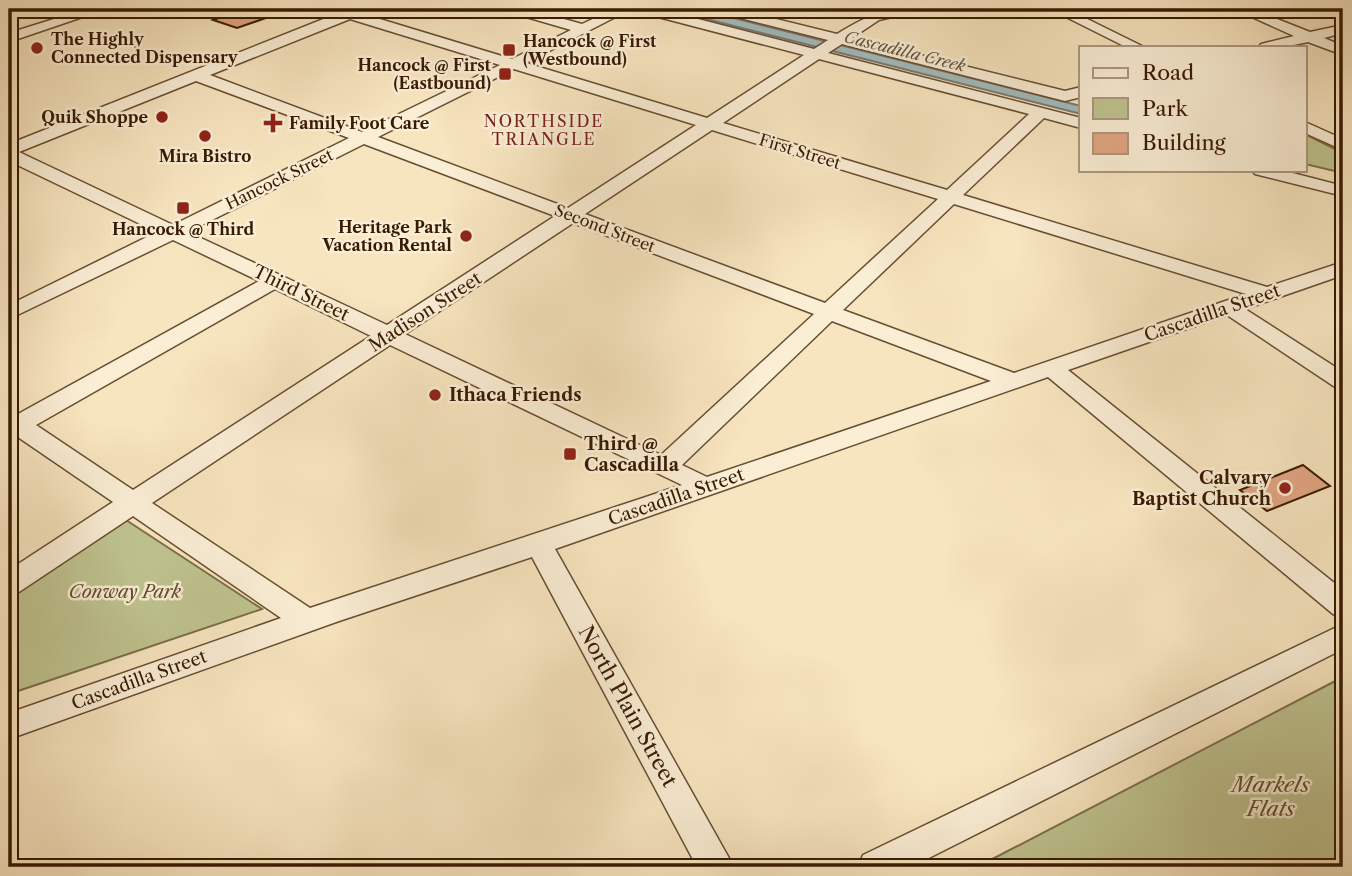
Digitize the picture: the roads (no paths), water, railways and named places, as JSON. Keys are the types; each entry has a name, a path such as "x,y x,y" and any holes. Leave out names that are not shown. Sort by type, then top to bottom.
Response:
{"street":[{"path":"9,38 99,9"},
{"path":"514,9 584,29"},
{"name":"Hancock Street","path":"9,313 624,9"},
{"path":"645,9 1073,94"},
{"path":"721,9 829,46 1079,122"},
{"path":"854,11 874,17 909,9"},
{"path":"1057,9 1136,46"},
{"path":"1241,9 1343,51"},
{"path":"9,152 348,10"},
{"name":"First Street","path":"348,10 513,64 1268,295"},
{"name":"Madison Street","path":"9,584 874,17"},
{"path":"1270,46 1343,29"},
{"name":"Second Street","path":"195,75 1014,382"},
{"path":"665,466 1041,112"},
{"path":"1306,127 1343,145"},
{"name":"Third Street","path":"9,152 707,487"},
{"path":"1269,172 1343,191"},
{"name":"Cascadilla Street","path":"9,726 307,621 707,487 1343,268"},
{"path":"275,281 18,425 307,621"},
{"path":"1230,308 1343,382"},
{"path":"1051,368 1343,606"},
{"name":"North Plain Street","path":"539,544 716,867"},
{"path":"876,867 1343,636"}],"water":[{"path":"667,9 698,9 1079,105 1079,113"}],"place":[{"name":"The Highly Connected Dispensary","path":"37,48"},
{"name":"Hancock @ First (Westbound)","path":"509,50"},
{"name":"Hancock @ First (Eastbound)","path":"505,74"},
{"name":"Quik Shoppe","path":"162,117"},
{"name":"Family Foot Care","path":"273,123"},
{"name":"Mira Bistro","path":"205,136"},
{"name":"Hancock @ Third","path":"183,208"},
{"name":"Heritage Park Vacation Rental","path":"466,236"},
{"name":"Ithaca Friends","path":"435,395"},
{"name":"Third @ Cascadilla","path":"570,454"},
{"name":"Calvary Baptist Church","path":"1285,488"}],"district":[{"name":"NORTHSIDE TRIANGLE","path":"544,130"}],"water label":[{"name":"Cascadilla Creek","path":"905,51"}],"park label":[{"name":"Conway Park","path":"125,592"},
{"name":"Markels Flats","path":"1271,796"}]}
